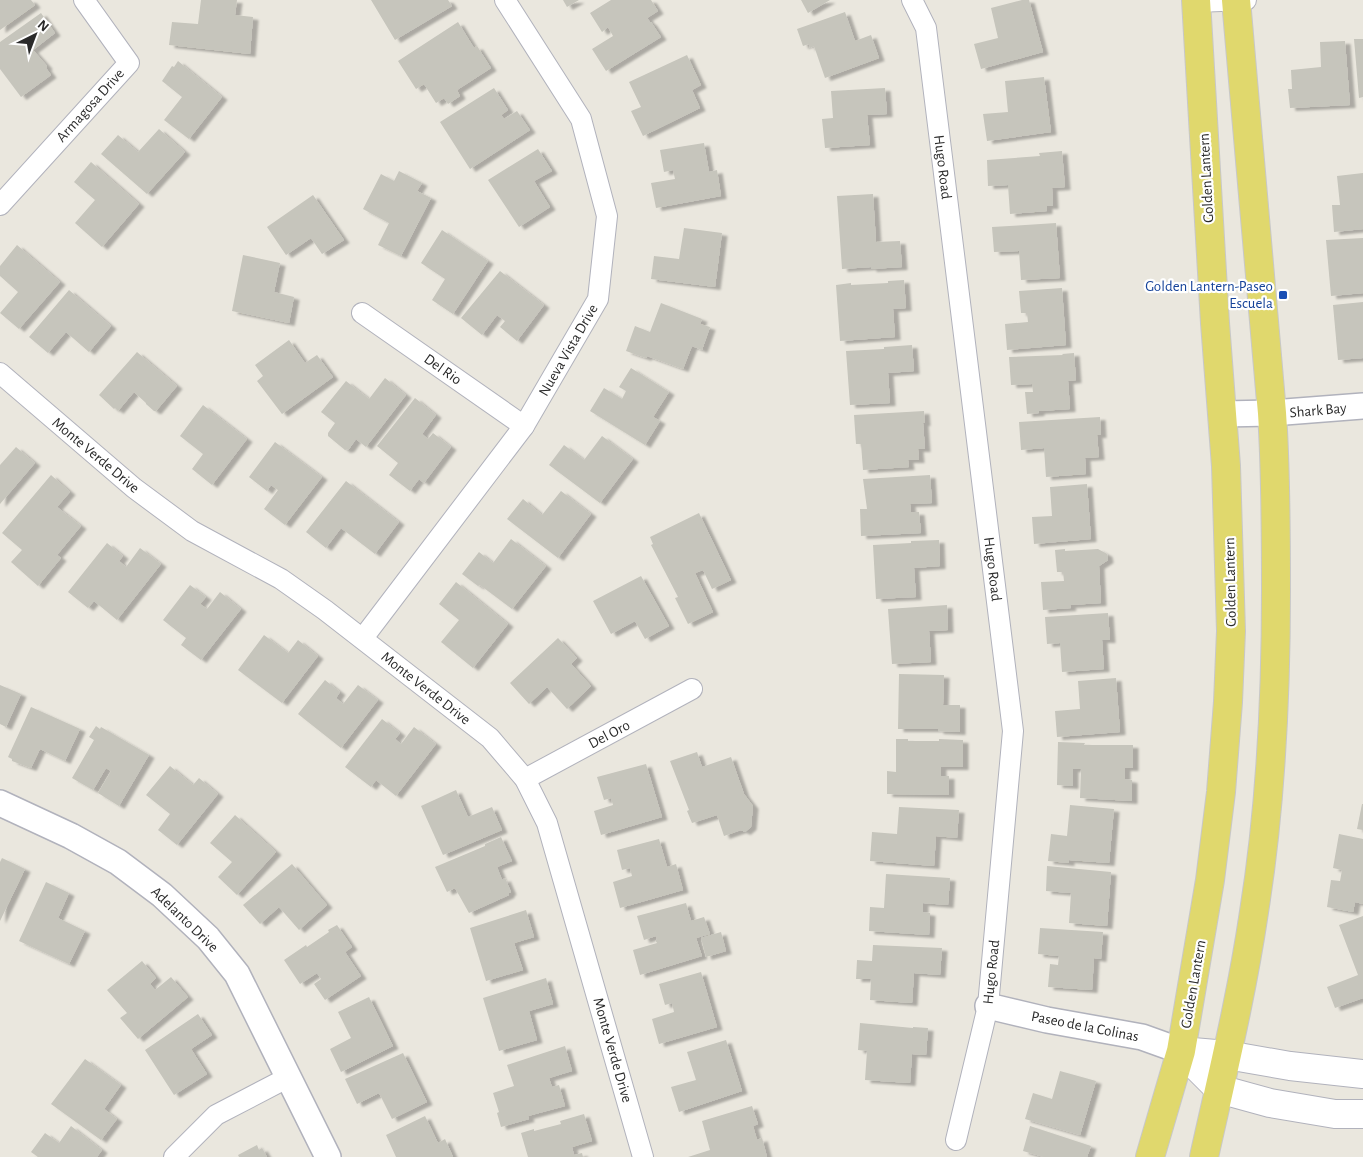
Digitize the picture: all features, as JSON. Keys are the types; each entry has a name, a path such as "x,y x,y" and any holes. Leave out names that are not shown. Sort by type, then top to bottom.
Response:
{"main road":[{"path":"1204,1157 1227,1055 1254,913 1267,804 1273,728 1276,640 1276,470 1239,0"},
{"name":"Golden Lantern","path":"1150,1157 1181,1051 1210,880 1221,792 1228,702 1230,631 1226,466 1214,323 1196,1"},
{"name":"Paseo de la Colinas","path":"1181,1051 1227,1055 1290,1066 1363,1074"},
{"name":"Paseo de la Colinas","path":"1181,1051 1219,1089 1270,1103 1336,1114 1363,1114"}],"street":[{"name":"Armagosa Drive","path":"0,205 129,62 84,0"},
{"name":"Nueva Vista Drive","path":"363,638 524,426 598,299 607,216 581,119 505,0"},
{"name":"Hugo Road","path":"912,0 926,28 1013,731 988,1006 956,1140"},
{"path":"1196,1 1239,0"},
{"name":"Del Rio","path":"362,313 524,426"},
{"name":"Monte Verde Drive","path":"0,373 134,488 192,531 281,579 363,638 490,738 525,779 548,823 643,1157"},
{"name":"Shark Bay","path":"1222,414 1272,413 1363,406"},
{"name":"Del Oro","path":"525,779 692,689"},
{"name":"Adelanto Drive","path":"0,803 71,836 118,862 162,895 208,938 236,974 328,1157"},
{"name":"Paseo de la Colinas","path":"988,1006 1047,1020 1142,1037 1181,1051"},
{"path":"174,1157 216,1115 289,1077"}],"building":[{"path":"0,0 31,0 35,5 0,30"},
{"path":"201,0 237,0 235,15 253,17 250,54 169,45 172,22 198,24"},
{"path":"371,0 448,0 452,6 395,40"},
{"path":"563,0 579,0 567,7"},
{"path":"611,0 651,0 658,11 647,18 661,37 606,71 592,49 613,36 608,27 602,32 590,13"},
{"path":"801,0 830,0 808,13"},
{"path":"1029,0 1043,52 981,69 974,44 998,38 991,8"},
{"path":"845,12 855,41 871,35 879,58 825,78 814,46 810,48 809,44 803,46 797,29"},
{"path":"41,13 55,33 33,50 47,66 46,68 51,75 21,97 0,69 0,42"},
{"path":"458,22 474,48 477,46 491,68 457,90 460,96 448,104 444,98 436,103 424,84 416,89 398,61"},
{"path":"1354,39 1363,39 1363,97 1359,98"},
{"path":"1345,41 1350,105 1290,108 1288,89 1292,89 1291,70 1321,67 1320,42"},
{"path":"687,55 701,85 692,90 700,108 643,136 631,111 641,107 629,82"},
{"path":"178,61 222,97 189,139 164,120 182,97 162,81 172,66 174,67"},
{"path":"1044,77 1051,132 987,141 983,114 1008,112 1005,81"},
{"path":"494,88 508,110 501,115 504,119 517,111 530,130 470,169 440,122"},
{"path":"885,88 887,114 867,115 870,145 825,148 822,119 833,118 831,91"},
{"path":"159,129 185,152 147,194 101,154 118,135 138,152"},
{"path":"704,143 709,172 717,170 721,196 656,208 651,183 675,179 673,170 664,172 660,150"},
{"path":"538,149 552,171 534,181 550,207 519,227 488,180"},
{"path":"1062,151 1065,187 1052,188 1053,206 1047,206 1047,211 1010,214 1008,185 988,186 987,160 1040,156 1039,153"},
{"path":"91,162 139,204 102,247 75,223 95,200 74,182"},
{"path":"399,171 422,183 417,191 431,198 401,256 378,245 389,223 363,209 381,174 394,181"},
{"path":"1363,173 1363,229 1334,232 1332,205 1340,205 1337,176"},
{"path":"873,194 876,242 900,241 902,267 842,269 837,196"},
{"path":"313,195 344,240 322,254 311,238 286,255 267,227"},
{"path":"1056,223 1060,278 1021,280 1019,251 994,252 992,227"},
{"path":"684,228 722,233 715,287 651,279 654,256 679,259"},
{"path":"442,230 488,261 453,314 432,300 445,279 421,263"},
{"path":"1363,238 1363,293 1331,296 1326,240"},
{"path":"17,245 60,282 19,329 0,313 18,292 0,276 0,266"},
{"path":"243,255 280,263 274,292 294,297 289,323 232,311"},
{"path":"500,271 544,305 517,341 500,327 505,321 497,315 482,335 461,318"},
{"path":"904,280 906,308 893,309 895,337 840,341 836,285 888,283 888,281"},
{"path":"1062,288 1066,345 1007,350 1005,324 1028,322 1027,313 1021,313 1019,291"},
{"path":"69,290 111,326 89,352 66,332 48,353 29,337"},
{"path":"1363,302 1363,358 1338,360 1333,305"},
{"path":"661,303 702,319 700,324 710,327 702,350 692,346 683,369 647,356 646,358 626,351 635,326 650,332"},
{"path":"289,340 305,363 317,355 333,377 282,414 257,381 263,376 255,365"},
{"path":"912,345 914,371 888,373 890,403 850,405 846,351"},
{"path":"137,352 177,386 156,411 134,392 118,411 99,395"},
{"path":"1074,353 1076,380 1068,381 1070,409 1039,411 1039,413 1027,414 1025,392 1033,392 1032,384 1011,385 1009,357"},
{"path":"631,368 669,392 653,417 660,421 645,445 590,411 604,388 622,399 626,391 619,387"},
{"path":"385,378 406,395 366,447 356,439 349,449 345,450 328,436 335,423 321,412 346,381 369,399"},
{"path":"415,398 436,415 422,434 428,439 433,433 451,447 424,483 419,479 410,491 389,475 398,463 377,446"},
{"path":"203,405 247,439 212,485 192,469 203,454 180,436"},
{"path":"924,411 925,449 918,449 919,460 908,460 909,467 863,470 861,444 856,444 854,415"},
{"path":"1100,417 1101,435 1097,435 1099,457 1085,458 1086,474 1046,477 1044,448 1021,450 1019,422"},
{"path":"602,436 633,459 600,503 549,465 564,445 584,460"},
{"path":"275,442 322,477 285,525 264,509 278,490 271,485 267,491 249,477"},
{"path":"16,447 35,463 0,504 0,465"},
{"path":"51,475 70,492 57,507 81,526 57,555 61,558 38,586 11,562 22,550 2,533"},
{"path":"930,475 932,503 910,504 911,512 919,512 921,533 861,536 860,509 867,509 863,479"},
{"path":"346,481 399,522 375,554 341,528 326,548 306,532"},
{"path":"1087,484 1091,539 1034,544 1032,517 1052,516 1050,487"},
{"path":"561,491 591,514 558,558 507,519 523,499 542,515"},
{"path":"699,513 731,580 712,589 703,570 695,573 713,612 688,624 675,598 678,597 651,545 653,544 650,537"},
{"path":"511,539 546,566 512,609 462,574 479,552 493,563"},
{"path":"939,540 940,566 914,568 916,597 876,599 873,545"},
{"path":"107,543 123,556 119,561 126,567 140,548 161,564 117,620 94,601 88,608 68,592"},
{"path":"1065,549 1065,551 1098,549 1107,554 1108,560 1099,566 1101,603 1070,605 1071,608 1043,610 1041,582 1064,581 1063,572 1057,572 1055,550"},
{"path":"641,576 669,626 645,639 635,621 611,634 593,601"},
{"path":"456,582 508,624 473,668 441,642 459,620 439,604"},
{"path":"190,585 206,597 200,604 207,609 220,592 241,609 201,660 181,645 186,638 163,620"},
{"path":"947,605 948,630 929,631 931,662 892,664 888,609"},
{"path":"1108,613 1110,640 1102,640 1104,669 1062,672 1060,643 1047,644 1045,617"},
{"path":"264,635 288,653 298,640 318,656 282,703 238,670"},
{"path":"558,638 577,658 571,664 591,686 567,709 547,687 529,704 510,683"},
{"path":"899,674 944,675 943,705 960,705 960,732 938,731 938,729 898,729"},
{"path":"1116,678 1120,732 1057,737 1055,711 1080,709 1078,681"},
{"path":"325,680 340,692 336,698 343,704 358,685 378,700 341,748 298,714"},
{"path":"0,685 21,694 6,727 0,724"},
{"path":"31,707 80,729 65,761 40,749 31,768 12,761 8,757"},
{"path":"382,719 400,733 395,739 401,744 414,727 436,744 396,796 376,780 371,787 345,767"},
{"path":"96,726 100,729 101,727 149,755 119,806 98,793 111,771 106,768 93,790 72,778 94,740 89,737"},
{"path":"896,739 908,739 908,741 963,740 963,767 941,767 941,776 949,776 949,795 887,794 887,771 896,772"},
{"path":"1058,742 1085,743 1084,745 1133,745 1133,768 1125,768 1125,779 1132,780 1132,801 1080,798 1081,769 1073,769 1073,786 1057,785"},
{"path":"697,752 702,767 731,757 744,794 753,806 751,827 745,832 741,830 724,836 717,815 692,823 687,811 689,810 670,761"},
{"path":"646,764 662,817 601,835 594,811 613,805 611,798 604,800 597,777"},
{"path":"170,766 193,785 199,778 218,794 177,845 158,830 170,814 146,795"},
{"path":"456,790 468,817 492,807 502,830 443,855 421,806"},
{"path":"1363,804 1363,830 1357,829"},
{"path":"1070,805 1114,809 1109,863 1069,860 1069,863 1048,861 1051,834 1067,836"},
{"path":"899,807 959,810 957,838 936,836 934,866 870,861 872,832 897,834"},
{"path":"235,815 276,852 237,895 218,877 232,862 210,843"},
{"path":"1339,834 1363,839 1363,904 1355,902 1353,912 1327,907 1331,880 1340,881 1342,870 1333,868"},
{"path":"501,837 512,861 497,867 502,880 505,878 511,892 509,895 469,913 455,888 447,892 435,867 485,846 485,844"},
{"path":"659,839 667,867 676,864 683,890 620,908 613,882 632,876 630,868 622,870 617,850"},
{"path":"2,858 25,869 0,921 0,862"},
{"path":"292,864 327,905 299,930 279,907 260,924 243,905"},
{"path":"1047,866 1111,872 1107,926 1069,923 1071,893 1046,891"},
{"path":"886,874 950,878 948,905 923,903 923,912 930,913 929,935 869,931 870,907 884,908"},
{"path":"46,882 69,893 58,918 85,931 69,964 19,941"},
{"path":"686,903 691,921 704,917 710,934 696,938 702,956 640,975 633,950 657,943 655,940 657,940 656,936 644,940 637,916"},
{"path":"526,910 534,937 514,943 523,970 486,981 470,928"},
{"path":"1363,916 1363,998 1335,1008 1327,987 1358,975 1339,925"},
{"path":"337,925 352,947 345,952 361,976 325,1000 314,984 321,979 317,973 300,984 284,960 306,945 307,947"},
{"path":"1040,928 1103,932 1101,959 1094,958 1092,990 1048,987 1050,964 1058,965 1059,956 1038,954"},
{"path":"721,932 726,951 706,957 701,938"},
{"path":"873,945 942,948 940,975 914,973 912,1003 870,1000 871,979 856,979 857,960 872,961"},
{"path":"142,961 156,978 150,984 155,990 171,977 188,997 138,1039 120,1018 127,1013 107,990"},
{"path":"701,972 717,1027 659,1044 652,1019 674,1012 672,1003 665,1005 659,984"},
{"path":"546,978 553,1004 529,1011 537,1040 499,1051 483,998"},
{"path":"369,997 393,1046 341,1072 330,1049 351,1038 338,1012"},
{"path":"198,1014 212,1035 191,1049 207,1074 174,1095 145,1050"},
{"path":"860,1023 928,1028 926,1055 912,1054 910,1083 865,1080 867,1051 858,1050"},
{"path":"726,1040 742,1091 679,1112 671,1087 696,1080 687,1052"},
{"path":"565,1046 572,1071 549,1078 552,1087 559,1085 565,1106 528,1116 529,1119 501,1127 493,1093 514,1086 507,1065"},
{"path":"403,1053 427,1102 392,1119 379,1093 357,1104 345,1079"},
{"path":"85,1059 121,1085 104,1109 117,1119 101,1140 51,1104"},
{"path":"1060,1071 1096,1081 1080,1135 1025,1119 1033,1093 1052,1099"},
{"path":"752,1106 758,1124 753,1126 757,1140 762,1138 767,1157 688,1157 710,1150 702,1121"},
{"path":"584,1114 592,1141 572,1147 574,1155 582,1153 583,1157 528,1157 521,1133 561,1124 560,1121"},
{"path":"425,1116 438,1143 445,1139 453,1157 396,1157 386,1135"},
{"path":"71,1126 102,1150 97,1157 38,1157 31,1152 45,1133 59,1143"},
{"path":"1030,1126 1091,1146 1087,1157 1044,1157 1023,1151"},
{"path":"257,1145 259,1150 262,1148 267,1157 239,1157 238,1155"}],"place":[{"name":"Golden Lantern-Paseo Escuela","path":"1283,295"}]}
